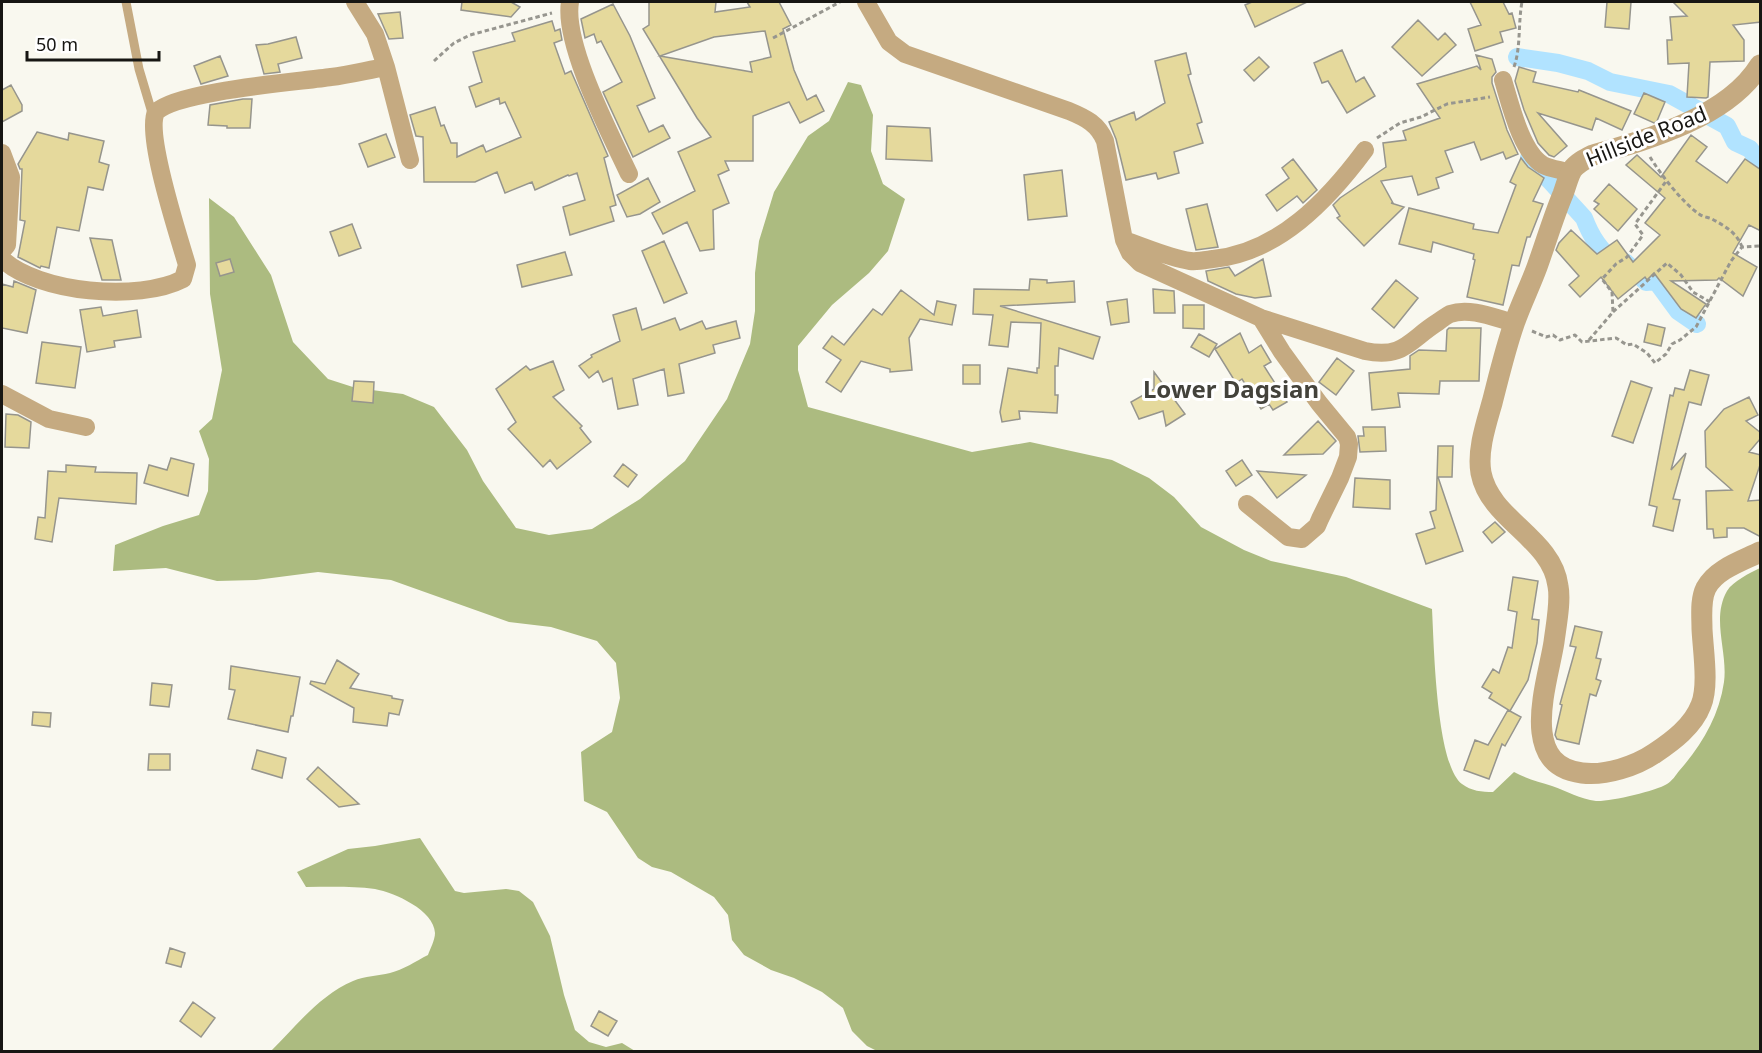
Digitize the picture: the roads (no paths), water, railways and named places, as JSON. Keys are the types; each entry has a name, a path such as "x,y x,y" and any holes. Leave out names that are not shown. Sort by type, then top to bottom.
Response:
{"street":[{"path":"355,2 375,34 410,160"},
{"path":"866,2 889,42 905,54 1070,111 1093,123 1101,131 1105,141 1124,240 1130,252 1140,263 1261,318 1378,354 1401,350 1450,314 1464,312 1514,323"},
{"path":"569,5 570,27 593,95 629,174"},
{"name":"Hillside Road","path":"1761,65 1746,85 1707,114 1593,155 1576,165 1570,173 1514,323 1487,421 1481,472 1492,497 1536,544 1554,569 1558,584 1559,599 1554,642 1543,695 1541,728 1544,745 1552,758 1567,769 1582,773 1599,773 1628,766 1651,755 1675,739 1701,705 1704,690 1702,607 1706,588 1722,571 1761,552"},
{"path":"2,259 12,269 39,280 71,288 132,292 173,284 183,279 188,266 157,155 153,123 156,112 164,106 215,93 335,77 386,67"},
{"path":"1504,84 1529,151 1542,164 1570,173"},
{"path":"1124,240 1191,261 1224,258 1260,246 1306,217 1331,193 1365,150"},
{"path":"2,153 11,177 7,245 2,251"},
{"path":"1247,504 1288,537 1302,539 1317,526 1340,478 1349,450 1347,437 1282,352 1261,318"},
{"path":"2,394 49,419 86,427"}],"lane":[{"path":"126,2 139,69 153,117"}],"waterway":[{"path":"1517,57 1558,63 1588,71 1610,82 1669,94 1727,126 1735,142 1750,149 1760,163"},
{"path":"1529,158 1584,218 1597,243 1610,259 1616,264 1625,262 1646,282 1656,281 1678,311 1697,324"}],"district":[{"name":"Lower Dagsian","path":"1231,388"}]}
